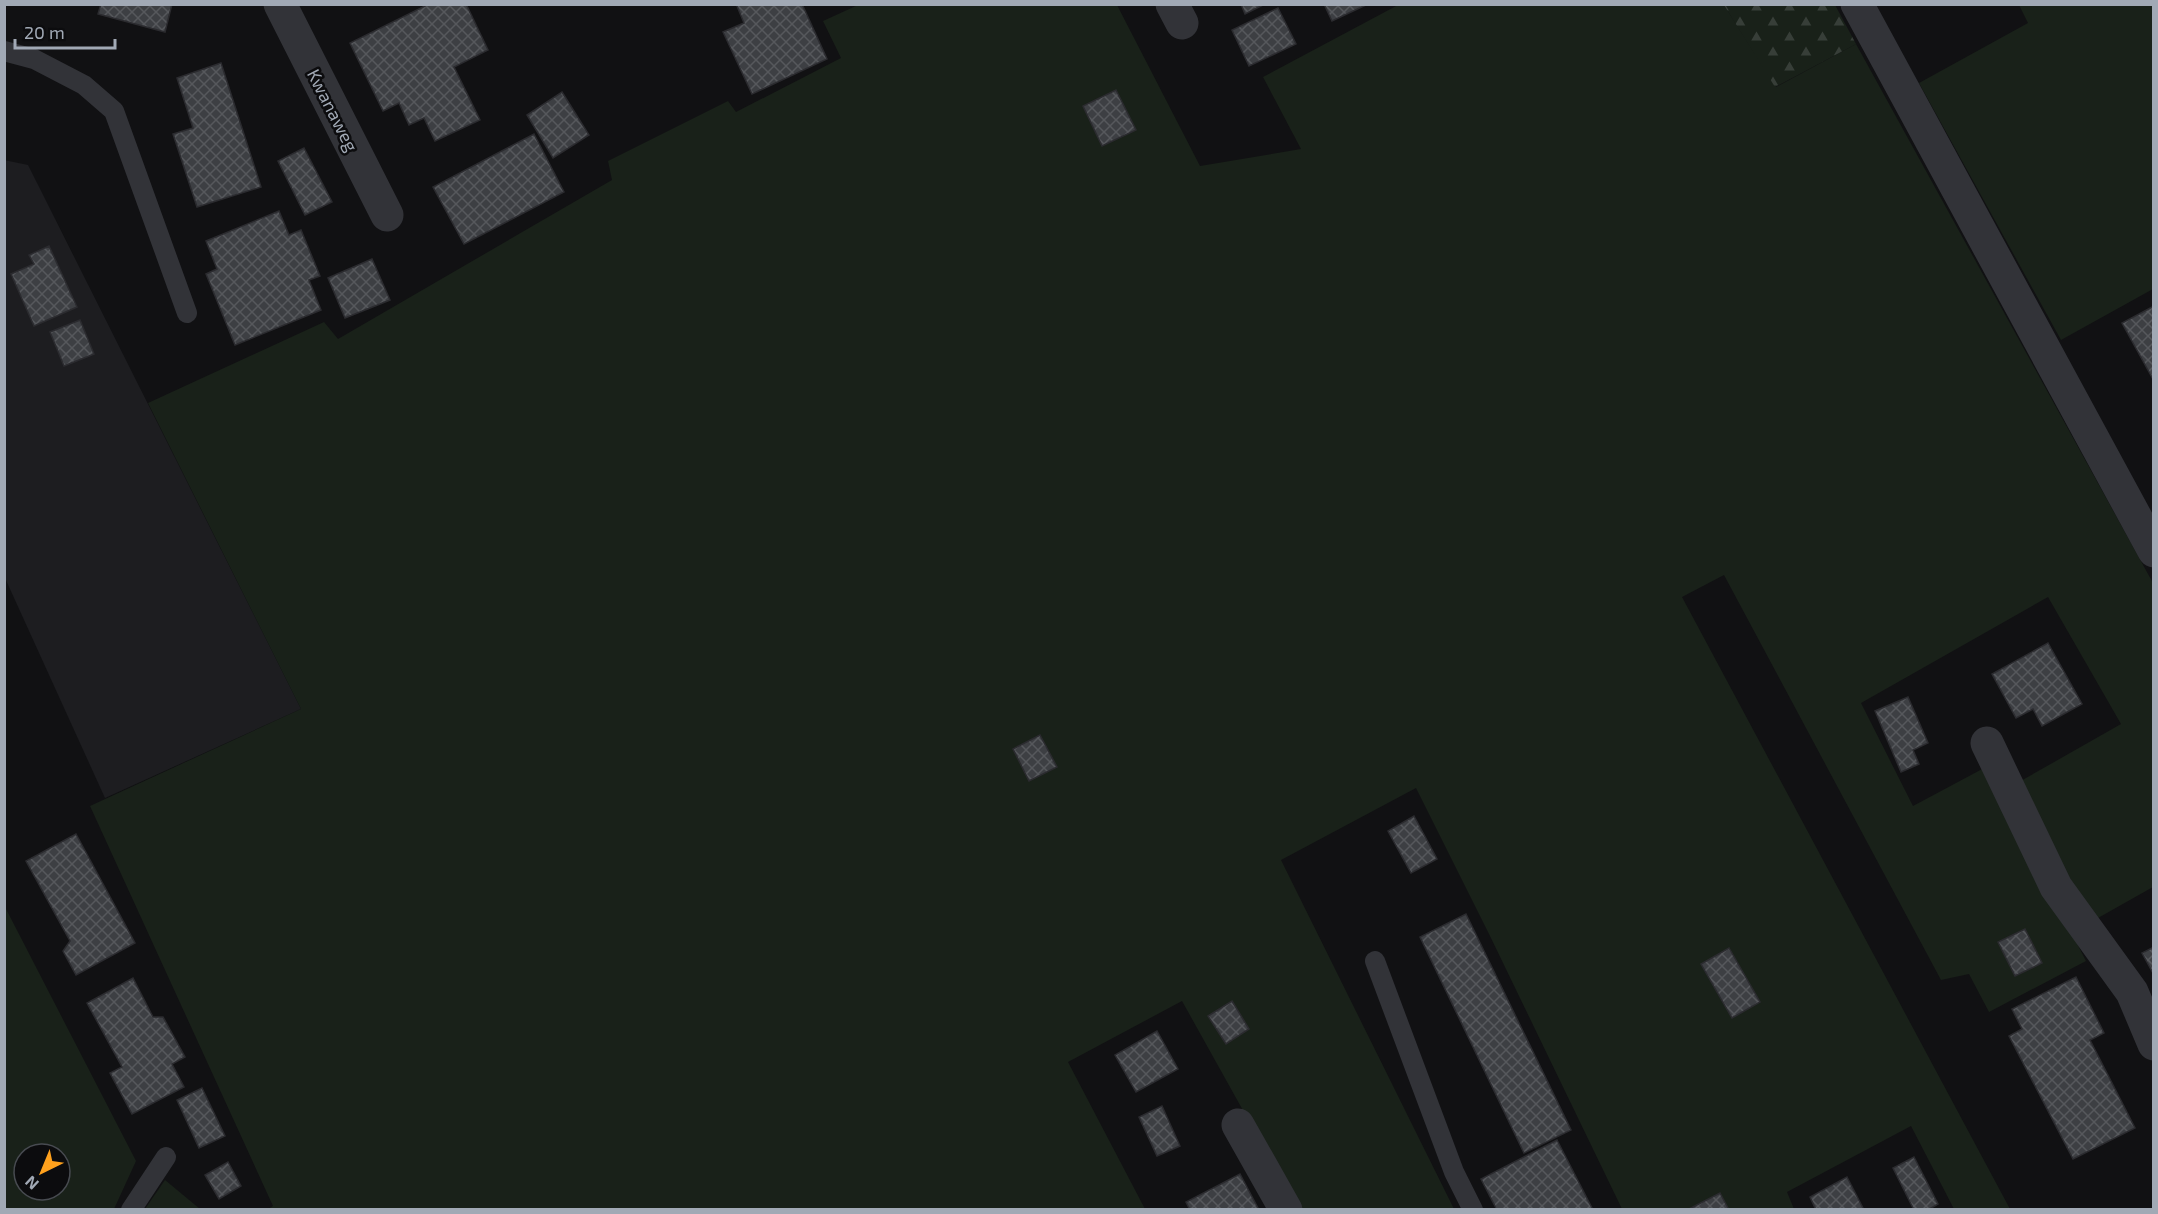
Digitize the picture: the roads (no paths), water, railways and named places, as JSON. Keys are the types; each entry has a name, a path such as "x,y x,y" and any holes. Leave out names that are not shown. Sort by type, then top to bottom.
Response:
{"street":[{"name":"Kwanaweg","path":"280,4 387,215"},
{"path":"1857,4 2154,551"},
{"path":"1987,743 2056,887 2132,992 2154,1044"},
{"path":"1238,1125 1286,1209"}],"lane":[{"path":"4,51 34,59 84,85 114,111 187,313"},
{"path":"1375,961 1454,1172 1473,1209"},
{"path":"131,1209 166,1157"}]}
